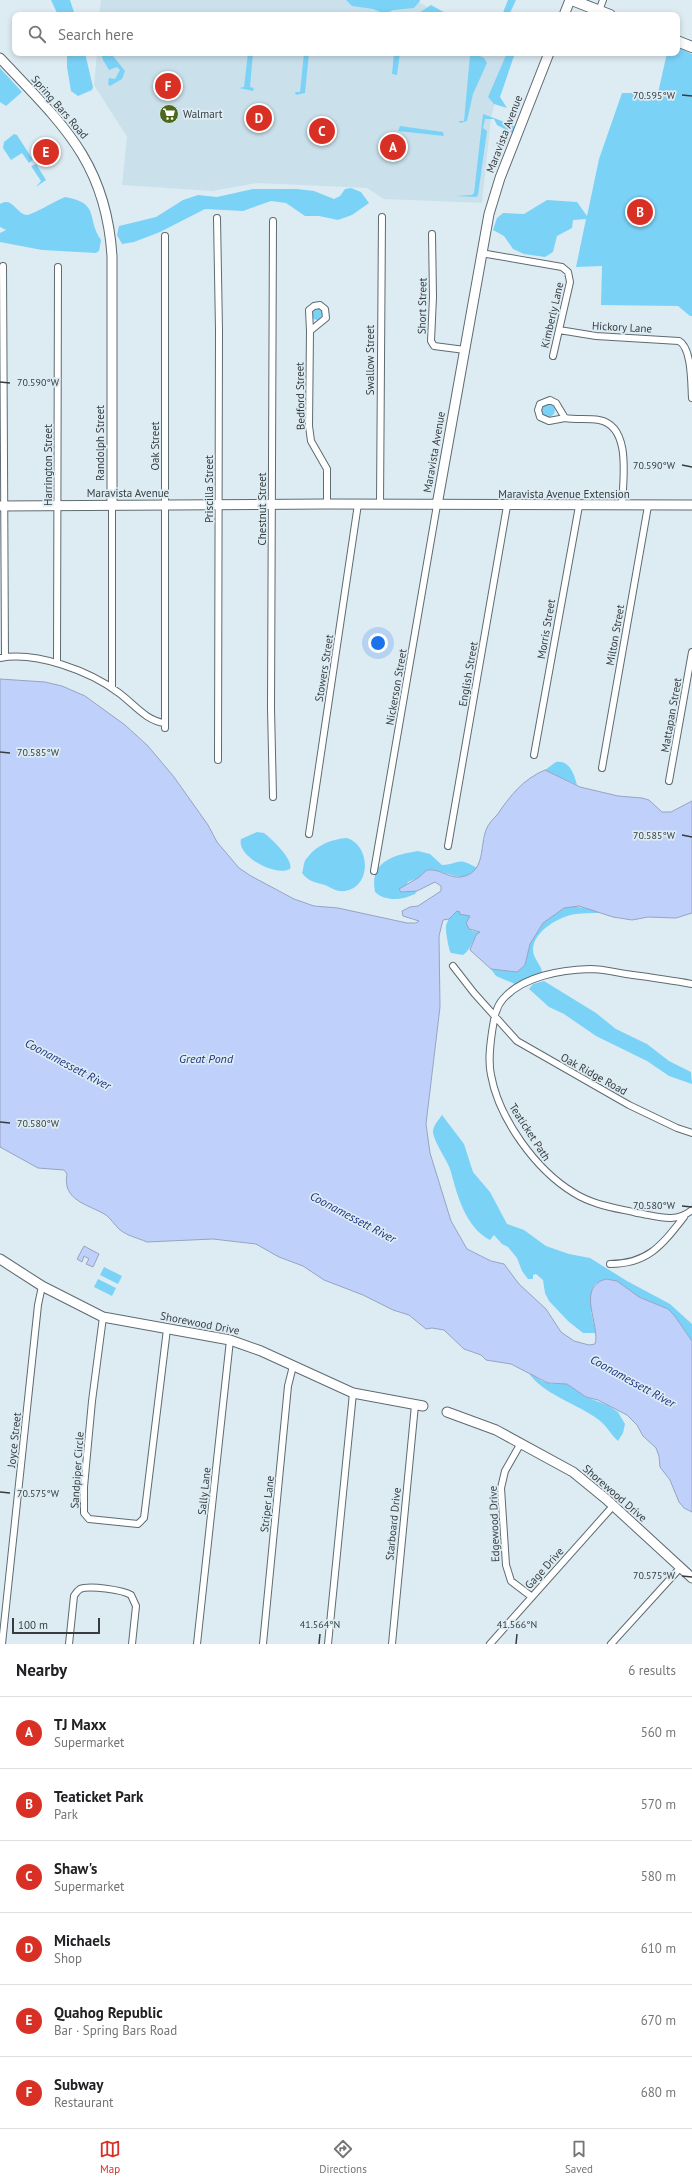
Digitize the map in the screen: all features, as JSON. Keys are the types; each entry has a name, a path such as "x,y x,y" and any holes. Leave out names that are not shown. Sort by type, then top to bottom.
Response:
{"main road":[{"path":"571,0 599,11"},
{"path":"680,42 692,47"}],"street":[{"path":"565,12 571,0"},
{"path":"599,11 603,0"},
{"name":"Maravista Avenue","path":"2,506 327,504 437,505 491,204 548,56"},
{"name":"Spring Bars Road","path":"0,58 59,120 78,145 98,185 108,222"},
{"name":"Swallow Street","path":"380,504 382,217"},
{"name":"Priscilla Street","path":"217,218 219,330 218,760"},
{"name":"Chestnut Street","path":"273,221 271,708 273,797"},
{"name":"Randolph Street","path":"108,222 112,256 112,688"},
{"name":"Short Street","path":"432,234 433,297 431,341 434,346 464,350"},
{"name":"Oak Street","path":"112,688 151,719 165,726 165,236"},
{"name":"Kimberly Lane","path":"481,253 546,264 565,269 569,275 570,282 553,356"},
{"path":"3,266 3,658 25,657 57,663 112,688"},
{"name":"Harrington Street","path":"57,663 58,267"},
{"name":"Hickory Lane","path":"559,330 596,336 675,340 684,343 689,356 692,398"},
{"name":"Bedford Street","path":"310,331 309,426 313,445 322,458 327,469 327,504"},
{"path":"565,418 598,420 608,424 617,431 622,447 622,506"},
{"name":"Stowers Street","path":"309,834 358,504"},
{"name":"Maravista Avenue Extension","path":"437,505 692,506"},
{"name":"Nickerson Street","path":"374,871 437,505"},
{"name":"English Street","path":"448,846 506,506"},
{"name":"Morris Street","path":"534,755 579,506"},
{"name":"Milton Street","path":"602,768 648,506"},
{"name":"Mattapan Street","path":"669,781 692,652"},
{"name":"Oak Ridge Road","path":"453,966 495,1017 518,1041 630,1105 676,1128 692,1133"},
{"name":"Teaticket Path","path":"684,1217 668,1219 598,1204 575,1194 544,1170 513,1128 495,1090 490,1060 495,1017 503,999 518,986 547,975 598,969 692,984"},
{"path":"610,1264 627,1264 642,1259 658,1247 692,1210"},
{"name":"Shorewood Drive","path":"0,1259 42,1286 103,1317 230,1340 261,1351 353,1394 419,1406"},
{"name":"Joyce Street","path":"2,1644 38,1305 42,1286"},
{"name":"Sandpiper Circle","path":"103,1317 96,1360 84,1487 84,1514 89,1519 138,1524 144,1518 167,1329"},
{"name":"Sally Lane","path":"197,1644 230,1340"},
{"name":"Striper Lane","path":"263,1644 288,1386 293,1366"},
{"path":"328,1644 353,1394"},
{"name":"Starboard Drive","path":"392,1644 419,1406"},
{"name":"Shorewood Drive","path":"447,1412 496,1430 573,1472 613,1506 692,1578"},
{"name":"Edgewood Drive","path":"521,1443 505,1471 502,1488 506,1565 511,1580 532,1597"},
{"name":"Gage Drive","path":"490,1644 613,1506"},
{"path":"612,1644 680,1568"},
{"path":"69,1644 74,1596 77,1591 85,1588 123,1591 131,1595 136,1606 132,1644"}],"shaded area":[{"path":"51,0 70,0 74,12 57,12"},
{"path":"101,0 414,0 438,12 99,12"},
{"path":"346,0 420,0 414,8 393,10 389,12 380,12 373,9 352,6"},
{"path":"508,0 516,0 510,12 503,12"},
{"path":"431,5 444,12 420,12"},
{"path":"680,48 692,54 692,316 678,306 601,305 602,266 576,267 586,219 573,220 572,228 557,236 553,252 545,257 524,254 513,249 504,236 493,230 497,218 503,213 524,214 547,200 577,202 587,216 599,159 622,93 658,93 666,56 680,56"},
{"path":"67,56 86,56 93,87 92,90 78,96 71,91 67,67"},
{"path":"97,56 508,56 491,118 482,203 384,199 367,188 257,183 212,191 122,185 127,137 94,85"},
{"path":"102,56 113,56 125,71 122,79 110,86 108,84 109,78 115,79 120,70 117,67 109,70"},
{"path":"248,56 253,56 250,87 254,88 253,91 239,88 244,87"},
{"path":"304,56 309,56 305,93 296,95 295,92 300,92"},
{"path":"394,56 400,56 397,75 392,74"},
{"path":"470,56 480,56 484,58 487,63 473,94 467,121 460,123 459,121 464,121"},
{"path":"506,56 514,56 500,97 507,108 494,104 488,97"},
{"path":"0,68 22,92 6,106 0,102"},
{"path":"483,114 513,125 515,129 514,134 497,125 494,119 485,119 483,128 487,131 478,195 476,197 455,196 472,195 474,193"},
{"path":"400,126 443,132 444,136 398,131"},
{"path":"14,134 17,135 33,160 29,163 22,153 11,160 3,148 4,142"},
{"path":"36,164 46,180 36,187 41,181 31,166"},
{"path":"351,188 361,192 369,203 352,215 338,220 319,216 305,216 286,203 271,201 243,211 205,209 160,232 134,242 122,244 117,235 119,226 156,217 183,200 198,195 217,197 253,189 297,189 314,191 334,199 340,196 345,189"},
{"path":"65,197 84,203 88,208 101,240 99,251 96,253 42,250 0,242 0,233 6,230 0,227 0,204 8,202 20,212 27,215"},
{"path":"315,308 319,308 323,314 319,320 315,320 311,316 311,312"},
{"path":"548,403 553,405 555,410 553,415 548,417 543,415 541,410 543,405"},
{"path":"556,762 565,763 568,765 573,772 577,785 545,770"},
{"path":"257,832 264,833 282,850 289,860 290,869 283,871 267,868 250,858 244,852 241,845 241,839"},
{"path":"347,838 355,843 361,850 364,859 365,869 362,878 357,885 350,890 339,891 310,880 302,873 305,861 311,853 320,846 330,841"},
{"path":"418,851 430,854 442,865 466,862 477,868 472,874 460,877 433,870 427,870 418,878 408,882 403,892 417,891 415,894 405,898 389,899 375,892 374,882 376,873 385,861 400,855"},
{"path":"571,906 597,910 598,913 581,913 570,915 555,921 542,931 534,943 533,953 541,967 542,973 515,984 496,976 491,969 517,972 525,965 530,944 543,923 564,908"},
{"path":"457,911 461,912 460,914 470,916 467,923 472,931 480,932 475,937 469,949 463,955 451,953 447,936 447,922"},
{"path":"544,981 596,1013 616,1029 647,1044 669,1061 691,1072 692,1084 669,1076 647,1061 596,1036 564,1014 549,1007 529,989 533,984"},
{"path":"442,1115 464,1144 473,1172 490,1192 507,1224 524,1230 546,1246 569,1254 590,1258 627,1281 670,1304 692,1324 692,1341 668,1309 639,1297 617,1281 606,1279 595,1284 592,1289 591,1312 596,1333 583,1333 568,1321 549,1301 545,1293 543,1280 536,1274 533,1275 533,1279 528,1279 522,1271 517,1258 508,1247 502,1244 494,1235 490,1240 482,1235 469,1219 456,1191 450,1168 433,1134 433,1130"},
{"path":"104,1267 122,1276 118,1284 100,1275"},
{"path":"98,1279 116,1288 112,1296 94,1287"},
{"path":"528,1372 542,1381 552,1384 567,1384 586,1397 607,1405 618,1412 625,1424 623,1433 618,1441 599,1420 542,1387"}],"water":[{"name":"Great Pond","path":"0,679 45,682 62,686 85,696 125,725 148,746 174,777 208,825 217,842 239,868 251,876 294,899 314,906 338,908 407,923 416,923 419,921 403,916 402,911 410,907 418,906 441,891 441,886 435,882 417,891 401,892 399,889 418,878 427,870 460,877 471,873 476,869 481,857 484,836 489,824 507,801 524,783 545,770 580,787 618,796 649,800 662,812 671,812 692,801 692,913 676,918 648,917 632,920 613,917 579,906 564,908 543,923 530,944 525,965 517,972 491,969 470,950 476,935 480,932 469,929 466,923 470,916 459,914 460,912 457,911 449,919 443,920 439,936 440,1007 426,1124 430,1153 451,1221 467,1249 491,1261 504,1264 519,1284 546,1309 561,1332 574,1341 589,1345 595,1344 596,1336 590,1298 592,1290 597,1283 606,1279 617,1281 639,1297 668,1309 692,1341 692,1512 684,1508 679,1502 670,1480 660,1467 659,1456 656,1448 643,1436 637,1425 627,1415 598,1400 586,1397 567,1384 548,1383 511,1364 486,1360 481,1355 464,1349 444,1330 432,1328 426,1329 409,1315 393,1310 363,1295 324,1280 303,1266 279,1257 256,1244 213,1239 147,1242 129,1235 119,1229 106,1215 72,1196 68,1190 67,1174 64,1170 38,1168 0,1147"},
{"path":"84,1246 99,1254 93,1267 86,1264 89,1259 84,1256 82,1262 77,1259"}],"place":[{"name":"Subway","path":"168,86"},
{"name":"Walmart","path":"169,114"},
{"name":"Michaels","path":"259,118"},
{"name":"Shaw's","path":"322,131"},
{"name":"TJ Maxx","path":"393,147"},
{"name":"Quahog Republic","path":"46,152"},
{"name":"Teaticket Park","path":"640,212"}],"water label":[{"name":"Coonamessett River","path":"68,1064"},
{"name":"Coonamessett River","path":"353,1217"},
{"name":"Coonamessett River","path":"633,1381"}]}
